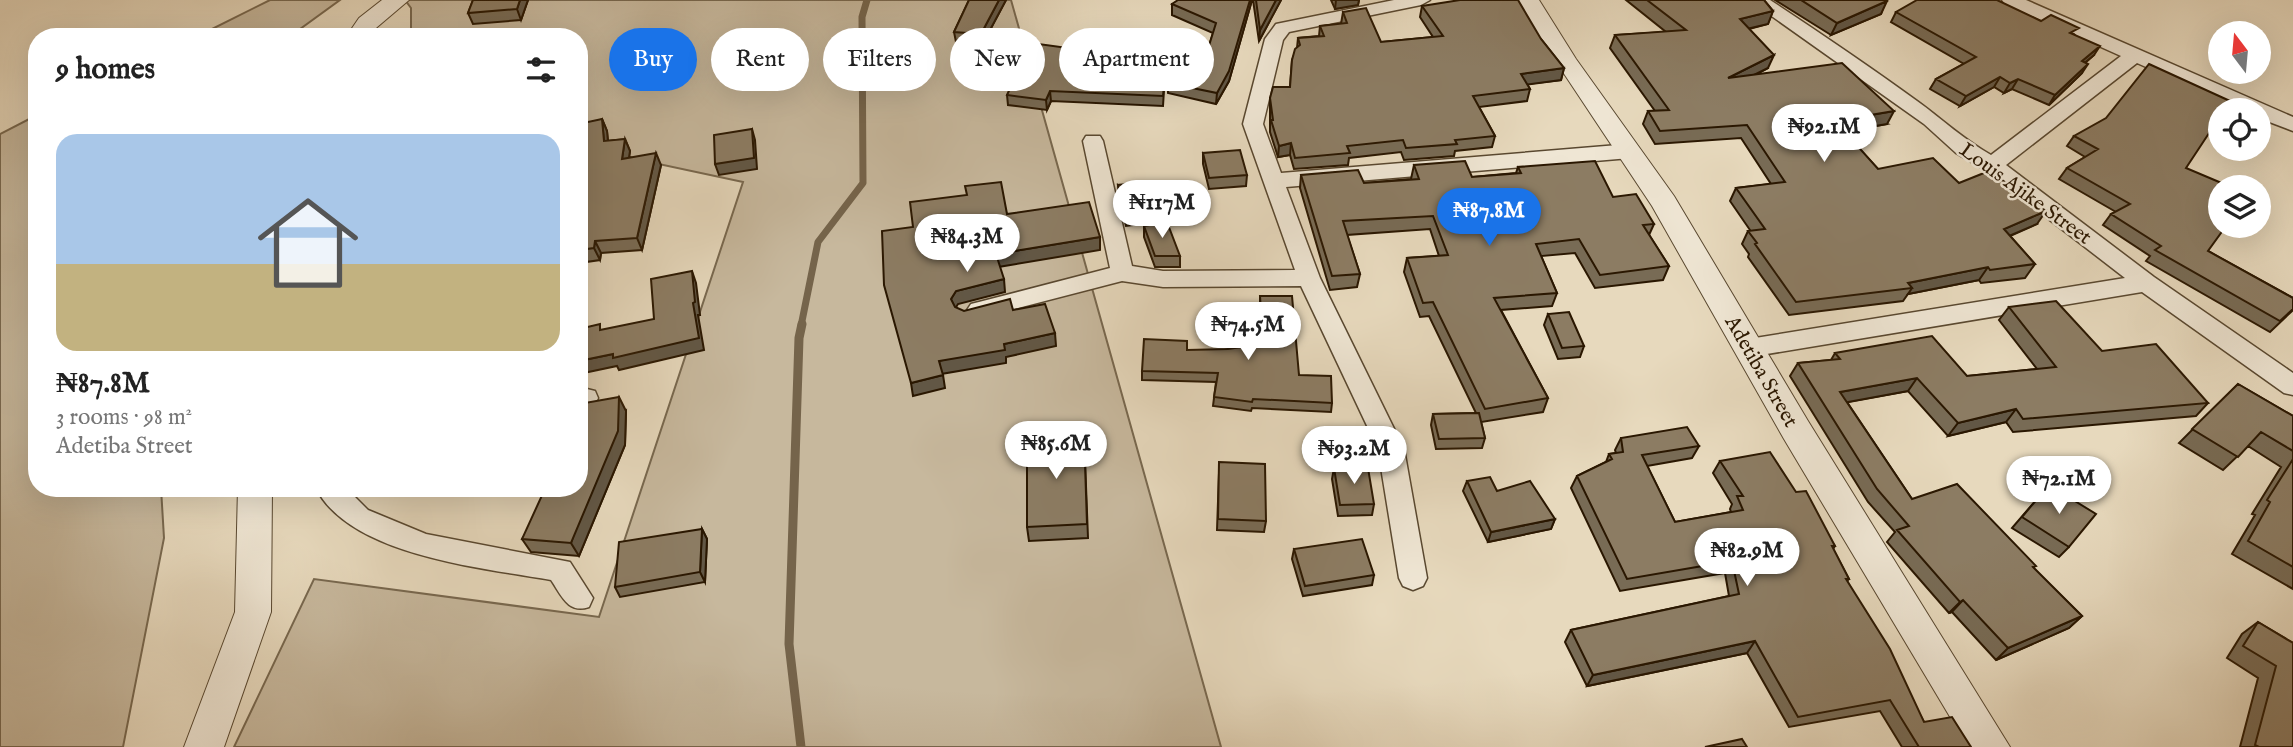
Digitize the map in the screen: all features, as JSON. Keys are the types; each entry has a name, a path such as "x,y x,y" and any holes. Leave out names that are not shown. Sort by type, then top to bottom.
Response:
{"street":[{"path":"364,28 397,0"},
{"path":"1413,578 1391,449 1309,278 1253,124 1274,39 1283,28 1299,22 1421,0"},
{"name":"Adetiba Street","path":"1527,0 1565,61 1630,150 1664,203 1990,747"},
{"name":"Louis Ajike Street","path":"1758,0 1887,88 1931,120 1962,148 1992,165 2146,283 2293,386"},
{"path":"2011,0 2293,125"},
{"path":"1992,165 2135,55"},
{"path":"1093,141 1122,273"},
{"path":"1272,181 1630,150"},
{"path":"967,313 1122,273 1163,279 1309,278"},
{"path":"1749,348 2146,283"},
{"path":"204,747 253,612 255,497"},
{"path":"338,497 358,518 424,545 560,570 579,598"}],"shaded area":[{"path":"270,0 340,0 301,28 214,28"},
{"path":"405,0 1011,0 1019,28 950,28 950,91 1037,91 1221,747 234,747 314,579 599,617 743,182 588,149 588,28 411,28 411,8"},
{"path":"28,120 28,497 162,497 164,538 123,747 0,747 0,134"}],"building":[{"path":"473,0 520,0 517,9 468,13"},
{"path":"969,0 999,0 984,28 956,28"},
{"path":"1178,0 1250,0 1229,71 1217,93 1207,91 1214,91 1216,23 1172,4"},
{"path":"1256,0 1276,0 1260,30"},
{"path":"1460,0 1518,0 1541,39 1564,68 1521,74 1530,89 1473,96 1495,136 1455,140 1457,144 1406,148 1403,140 1347,146 1350,153 1295,158 1291,143 1279,146 1271,120 1270,98 1273,87 1290,87 1292,60 1295,49 1300,45 1298,38 1324,36 1320,26 1347,23 1343,12 1366,8 1381,42 1443,36 1422,6"},
{"path":"1647,0 1764,0 1773,11 1740,19 1774,55 1728,78 1842,63 1894,111 1835,121 1878,169 1933,158 1959,183 1989,171 2046,211 2004,229 2035,264 1990,270 1988,267 1908,283 1912,288 1796,302 1748,231 1765,229 1736,188 1785,182 1747,125 1660,131 1648,111 1669,110 1615,35 1686,30"},
{"path":"1801,0 1886,0 1887,1 1837,23"},
{"path":"1917,0 1997,0 2041,21 2051,15 2079,28 2070,33 2100,46 2082,61 2088,64 2055,95 2018,79 2010,83 2000,77 1966,96 1936,79 1976,57 1896,12"},
{"path":"1045,45 1059,47 1059,91 1163,91 1163,96 1050,91 1046,100 1007,95 1009,91 1045,91"},
{"path":"2149,64 2223,98 2208,98 2208,135 2186,168 2208,177 2208,238 2217,238 2208,251 2293,298 2293,309 2280,321 2155,250 2161,246 2111,214 2130,204 2067,168 2098,149 2074,136 2106,118"},
{"path":"602,119 604,141 625,139 622,159 656,153 637,238 595,241 594,248 588,249 588,122"},
{"path":"752,129 754,158 715,164 714,135"},
{"path":"1240,150 1247,175 1209,178 1203,153"},
{"path":"1465,161 1472,177 1521,173 1518,167 1595,161 1613,197 1636,194 1654,224 1643,225 1669,266 1600,275 1579,239 1536,244 1557,293 1494,298 1548,398 1485,409 1433,302 1423,303 1407,258 1448,255 1433,216 1343,221 1360,274 1332,276 1301,175 1358,170 1364,183 1419,179 1414,165"},
{"path":"1001,182 1007,214 1089,202 1100,237 996,254 1004,279 956,291 951,299 955,307 964,311 1010,299 1013,310 1045,304 1055,333 1004,344 1005,350 939,361 943,375 911,383 884,285 882,231 913,227 910,202 967,195 965,186"},
{"path":"1149,182 1157,211 1126,215 1118,185"},
{"path":"1167,222 1180,256 1155,256 1144,226"},
{"path":"692,271 693,303 699,338 613,358 613,354 588,359 588,327 600,324 600,330 654,319 651,279"},
{"path":"1260,296 1292,296 1299,375 1331,376 1332,403 1253,399 1252,402 1214,397 1218,373 1142,371 1144,339 1187,341 1187,350 1228,349 1263,344"},
{"path":"2056,301 2102,351 2156,344 2208,403 2023,419 2016,409 1958,423 1917,378 1840,392 1912,499 1957,484 2082,616 2008,648 1963,600 1960,602 1897,530 1909,526 1877,489 1798,363 1840,359 1835,353 1932,336 1967,376 2056,367 2009,307"},
{"path":"1569,312 1584,346 1562,348 1548,314"},
{"path":"2238,384 2293,416 2293,451 2261,432 2238,457 2192,429"},
{"path":"619,397 618,431 571,543 522,539 541,497 588,497 588,402"},
{"path":"1479,413 1485,438 1439,439 1433,414"},
{"path":"1687,427 1699,446 1642,455 1675,522 1743,510 1737,496 1743,496 1720,461 1770,452 1796,492 1806,491 1835,546 1832,546 1849,579 1846,579 1890,649 1924,722 1952,717 1971,747 1919,747 1890,700 1798,717 1755,641 1593,675 1571,630 1739,594 1732,561 1627,579 1577,476 1612,459 1609,454 1623,452 1621,438"},
{"path":"1084,434 1087,524 1027,527 1027,437"},
{"path":"2293,459 2293,567 2248,541 2270,502 2267,500"},
{"path":"1219,462 1265,464 1266,521 1218,519"},
{"path":"1334,468 1368,468 1374,504 1340,505"},
{"path":"1490,477 1497,491 1530,481 1555,519 1491,532 1467,481"},
{"path":"2049,485 2096,514 2069,547 2022,517"},
{"path":"702,529 700,572 615,587 619,542"},
{"path":"1362,539 1374,575 1305,586 1294,549"},
{"path":"2258,622 2293,643 2293,747 2255,745 2276,666 2243,646"},
{"path":"1742,739 1747,747 1705,747"}],"waterway":[{"path":"801,326 818,242 863,183 862,17 867,0"},
{"path":"801,747 789,644 799,338 802,324"}]}
